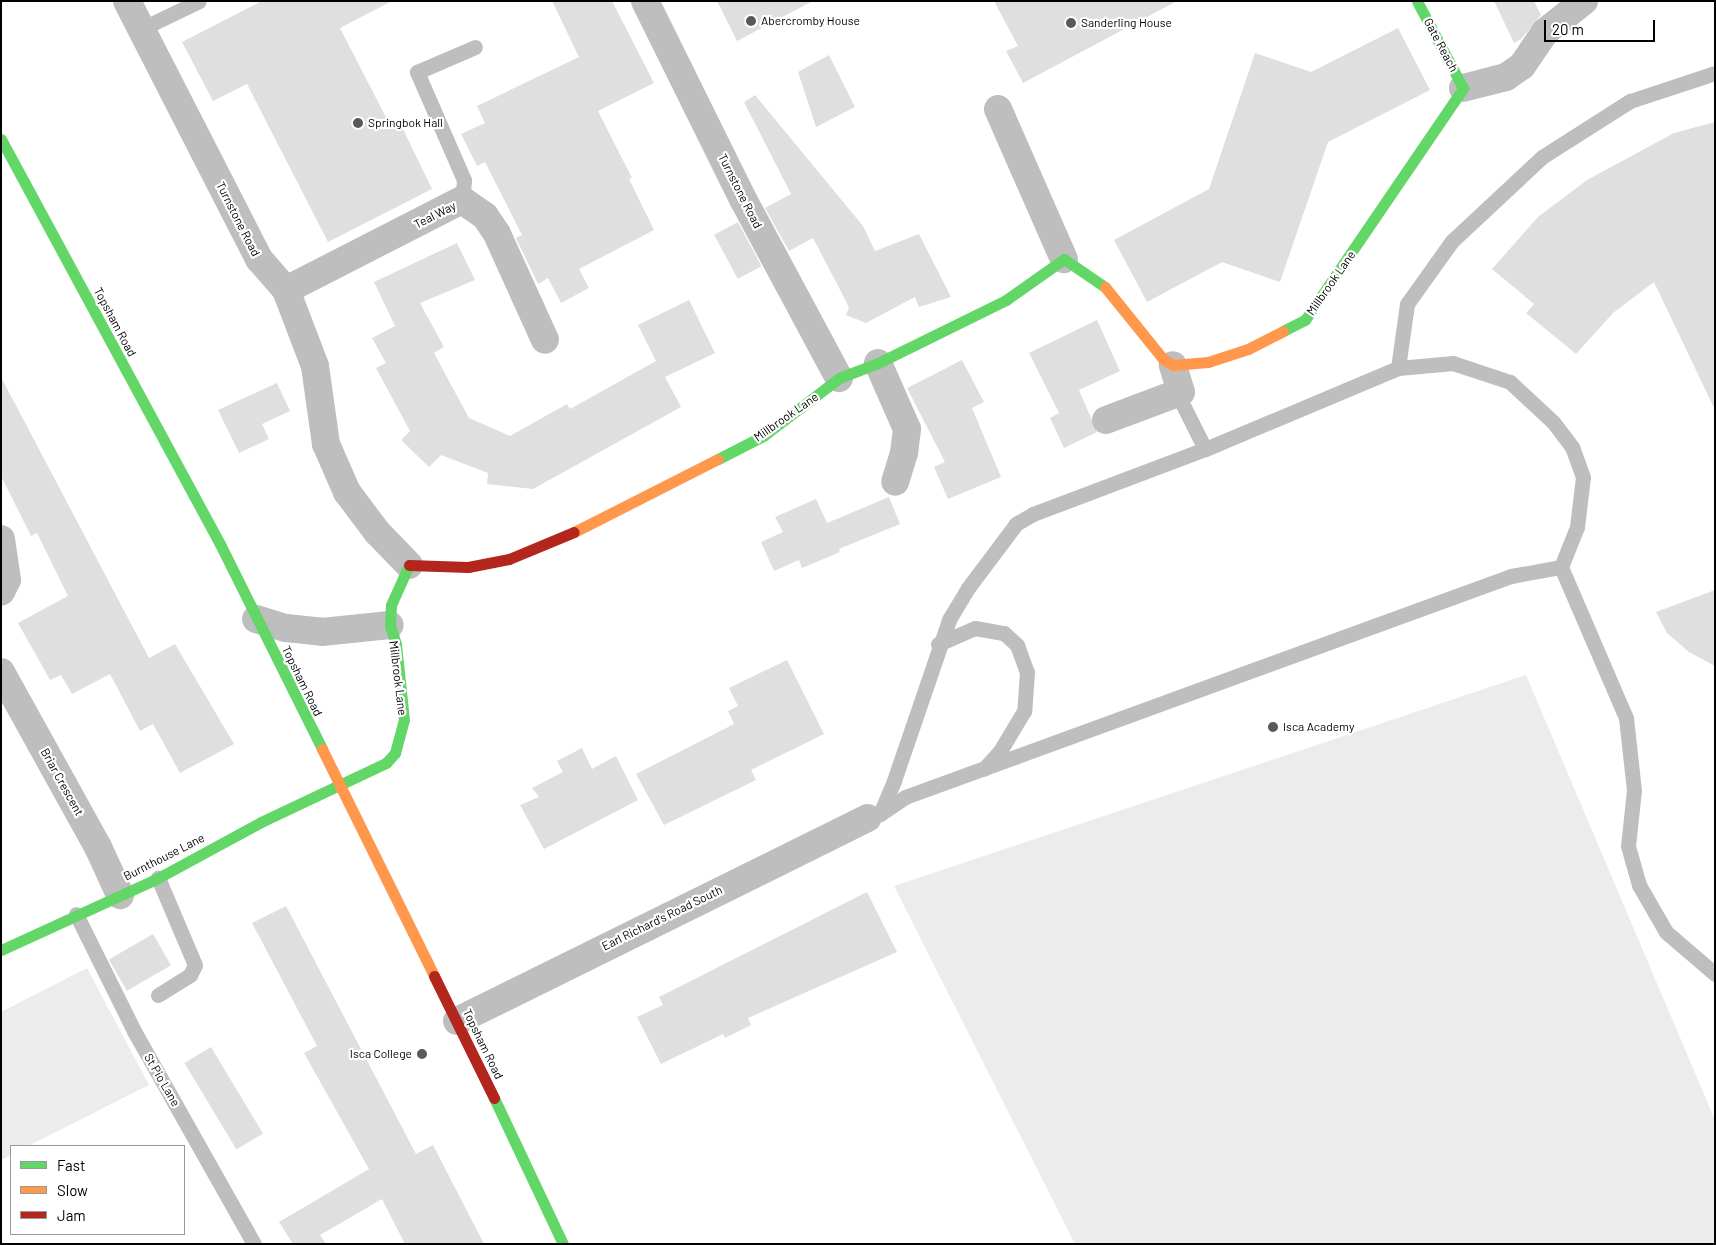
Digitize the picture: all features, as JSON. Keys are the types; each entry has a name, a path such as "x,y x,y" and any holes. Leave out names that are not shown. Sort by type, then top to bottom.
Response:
{"street":[{"name":"Turnstone Road","path":"127,1 259,259 286,290 315,366 326,444 347,492 377,532 409,565"},
{"name":"Turnstone Road","path":"645,1 744,201 818,334 839,378"},
{"name":"Gate Reach","path":"1418,1 1463,88"},
{"path":"1463,88 1506,77 1526,60 1545,32 1584,1"},
{"name":"Millbrook Lane","path":"1173,365 1208,362 1248,349 1305,320 1463,88"},
{"path":"998,109 1064,259 1093,276 1112,293 1163,359 1173,365 1181,392 1106,420"},
{"name":"Topsham Road","path":"1,139 220,544 339,787 458,1021 563,1244"},
{"name":"Teal Way","path":"286,290 462,200 485,216 497,234 545,340"},
{"name":"Millbrook Lane","path":"339,787 386,763 395,754 404,707 390,625 391,605 409,565 468,567 509,559 563,536 763,436 839,378 878,363 1006,300 1064,259"},
{"path":"878,363 907,429 904,453 895,482"},
{"path":"1,539 7,580 1,592"},
{"name":"Millbrook Lane","path":"256,618 286,628 322,632 390,625"},
{"name":"Briar Crescent","path":"1,672 98,847 120,895"},
{"name":"Burnthouse Lane","path":"1,950 158,878 261,822 339,787"},
{"name":"Earl Richard's Road South","path":"458,1021 874,816"}],"lane":[{"path":"140,28 199,1"},
{"path":"462,200 464,180 417,72 475,47"},
{"path":"1398,368 1407,304 1452,240 1542,157 1630,101 1715,73"},
{"path":"874,816 894,781 938,644 968,588 1016,524 1033,514 1205,449 1398,368 1453,363 1510,382 1554,422 1572,447 1583,477 1577,527 1561,567 1626,718 1634,790 1628,846 1639,885 1666,932 1715,974"},
{"path":"1181,392 1182,403 1205,449"},
{"path":"874,816 905,797 1511,576 1561,567"},
{"path":"938,644 975,628 1004,633 1017,645 1027,672 1024,711 1000,751 983,770"},
{"path":"158,878 195,965 190,975 158,995"},
{"name":"St Pio Lane","path":"76,914 134,1031 254,1244"}],"shaded area":[{"path":"1526,675 1715,1120 1715,1244 1075,1244 894,886"},
{"path":"87,968 149,1085 30,1145 10,1145 10,1156 1,1160 1,1012"}],"building":[{"name":"Springbok Hall","path":"262,1 392,1 340,28 392,129 401,125 432,189 328,242 247,84 213,101 182,42"},
{"path":"552,1 612,1 654,83 598,111 632,178 629,179 654,230 579,269 589,288 561,303 548,278 538,284 516,238 522,235 485,162 477,166 461,134 485,123 477,106 579,57"},
{"name":"Abercromby House","path":"717,1 813,1 737,41"},
{"name":"Sanderling House","path":"994,1 1177,1 1023,83 1006,51 1018,46"},
{"path":"1494,1 1534,1 1541,15 1521,39 1514,43"},
{"path":"1398,28 1430,90 1328,142 1280,282 1222,262 1147,302 1114,240 1209,189 1255,53 1311,72"},
{"path":"829,55 855,107 816,127 798,72"},
{"path":"755,95 863,226 875,251 919,234 951,297 919,307 915,297 866,323 846,315 849,307 813,238 789,251 765,208 791,194 744,102"},
{"path":"1715,122 1715,410 1654,282 1613,313 1576,354 1526,313 1534,304 1492,269 1538,217 1587,180 1674,133"},
{"path":"738,222 761,266 738,279 714,235"},
{"path":"457,243 475,280 420,303 444,347 434,353 469,418 510,436 567,404 570,409 656,361 638,325 689,300 715,353 665,377 681,407 533,489 487,484 488,473 441,455 429,467 401,440 410,431 376,368 386,363 372,338 395,326 374,282"},
{"path":"1097,320 1120,371 1079,390 1097,432 1064,448 1050,418 1059,413 1029,353"},
{"path":"962,360 984,402 972,408 1001,477 948,499 934,467 945,462 907,388"},
{"path":"1,377 149,658 175,644 234,744 180,773 153,724 140,731 110,674 72,694 61,675 50,680 18,623 68,596 37,533 31,536 1,476"},
{"path":"277,383 290,411 262,424 269,439 239,453 218,410"},
{"path":"889,497 900,524 839,549 840,552 802,568 799,560 774,571 761,542 783,532 775,517 816,499 827,523"},
{"path":"1715,590 1715,666 1689,652 1667,633 1656,612"},
{"path":"787,660 824,734 751,770 756,780 664,825 636,774 734,724 728,711 738,706 729,688"},
{"path":"582,748 592,769 616,756 638,800 544,849 520,805 539,797 532,788 563,772 557,761"},
{"path":"867,892 897,952 748,1018 751,1025 725,1038 723,1034 661,1064 637,1017 663,1005 659,997"},
{"path":"286,906 416,1154 433,1145 484,1244 405,1244 382,1199 320,1235 326,1244 293,1244 279,1222 369,1169 304,1053 317,1046 252,923"},
{"path":"153,934 171,965 127,991 109,960"},
{"path":"211,1047 263,1134 236,1150 184,1063"}],"traffic: fast":[{"path":"1283,331 1305,320 1463,88 1417,1"},
{"path":"1,139 220,544 322,749"},
{"path":"718,459 763,436 839,378 878,363 1006,300 1064,259 1105,287"},
{"path":"1,950 158,878 261,822 386,763 395,753 404,720 396,644 390,625 391,605 409,565"},
{"path":"494,1098 563,1244"}],"traffic: slow":[{"path":"1105,287 1163,359 1173,365 1208,362 1248,349 1283,331"},
{"path":"574,532 718,459"},
{"path":"322,749 434,976"}],"traffic: jam":[{"path":"409,565 468,567 509,559 574,532"},
{"path":"434,976 494,1098"}],"place":[{"name":"Abercromby House","path":"751,21"},
{"name":"Sanderling House","path":"1071,23"},
{"name":"Springbok Hall","path":"358,123"},
{"name":"Isca Academy","path":"1273,727"},
{"name":"Isca College","path":"422,1054"}]}
